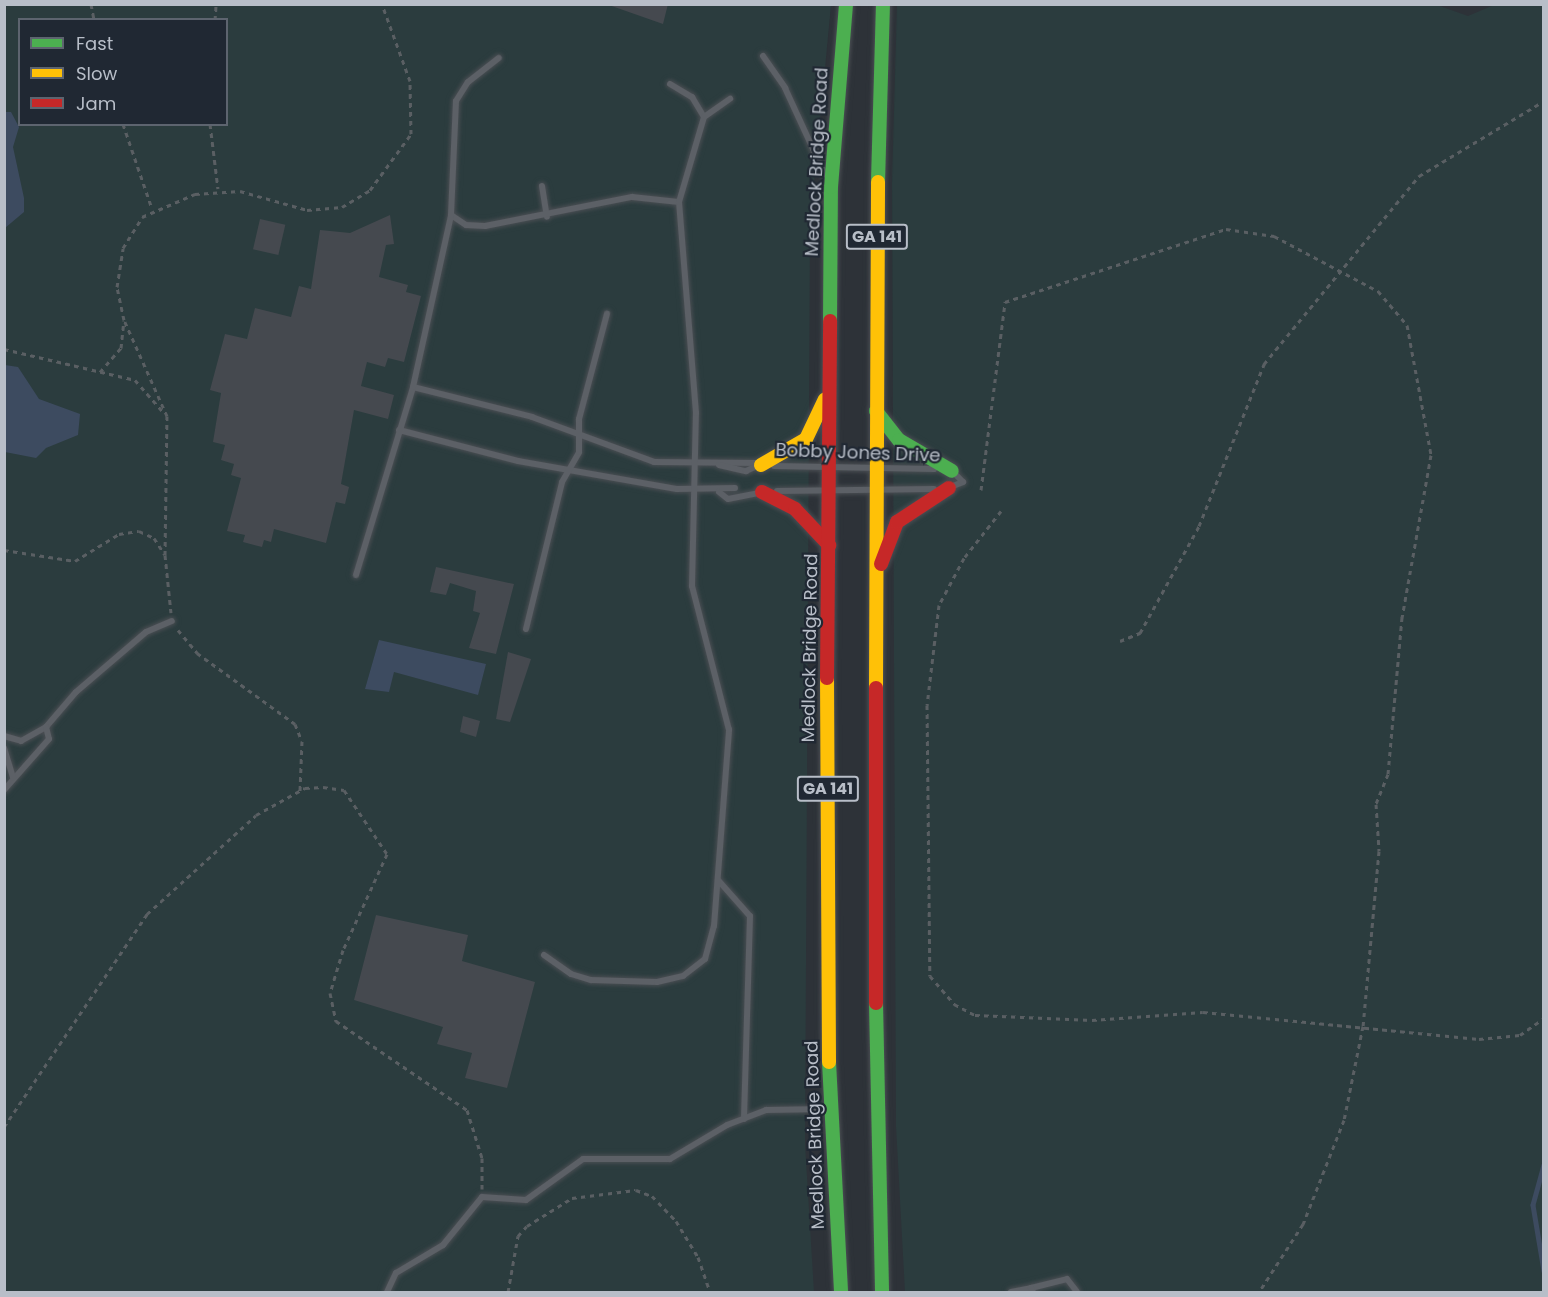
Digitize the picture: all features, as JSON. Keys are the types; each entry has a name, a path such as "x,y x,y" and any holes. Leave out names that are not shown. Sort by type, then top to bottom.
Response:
{"highway":[{"name":"Medlock Bridge Road","path":"841,1293 829,1108 829,381 831,187 846,4"},
{"name":"GA 141","path":"882,1293 876,1169 876,411 878,58 883,4"},
{"path":"761,469 806,439 829,381"},
{"path":"876,411 899,440 952,471"},
{"path":"762,487 795,509 829,545"},
{"path":"876,582 897,522 949,488"}],"lane":[{"path":"763,56 785,88 831,187"},
{"path":"356,575 413,387 451,215 456,101 468,82 499,58"},
{"path":"670,84 692,97 704,117"},
{"path":"544,955 571,974 591,980 657,982 683,976 705,959 718,880 729,730 692,586 696,466 679,202 704,117 730,99"},
{"path":"542,186 547,217"},
{"path":"451,215 466,225 485,226 547,217 632,197 679,202"},
{"path":"526,629 541,558 581,438 579,419 607,315"},
{"name":"Bobby Jones Drive","path":"413,387 532,417 581,438 654,462 696,466 718,465 738,459 761,469"},
{"name":"Bobby Jones Drive","path":"399,430 518,461 570,468 695,492 719,492 735,488"},
{"name":"Bobby Jones Drive","path":"718,465 746,471 761,469 952,471 963,482 949,488 747,488"},
{"name":"Bobby Jones Drive","path":"719,492 728,500 749,499 762,487"},
{"path":"4,736 21,741 46,728 76,692 146,632 172,621"},
{"path":"4,790 49,740 46,728"},
{"path":"4,748 13,778"},
{"path":"718,880 750,916 744,1119"},
{"path":"387,1293 396,1274 442,1245 482,1197 526,1200 583,1159 670,1159 744,1119 766,1110 829,1108"},
{"path":"1011,1293 1032,1290 1067,1279 1077,1293"}],"path":[{"path":"165,555 167,416 124,320 117,287 123,248 142,217 166,202 218,189 307,210 342,207 370,190 411,134 410,81 382,4"},
{"path":"1120,641 1140,633 1199,526 1264,364 1341,275 1419,176 1544,101"},
{"path":"124,126 151,206"},
{"path":"210,126 218,189"},
{"path":"981,490 1005,302 1226,229 1274,236 1341,275 1378,291 1407,325 1431,455 1402,617 1388,774 1376,804 1379,851 1363,1026 1344,1120 1303,1224 1259,1293"},
{"path":"100,372 121,348 124,320"},
{"path":"4,349 135,380 167,416"},
{"path":"1001,511 964,558 939,605 927,705 930,976 954,1004 975,1015 1092,1020 1203,1012 1479,1039 1520,1035 1544,1018"},
{"path":"4,1127 147,914 256,815 305,789 323,787 344,790 387,854 339,960 330,993 336,1021 467,1110 483,1158 482,1197"},
{"path":"508,1293 518,1236 527,1226 572,1198 636,1190 652,1196 676,1221 699,1257 710,1293"}],"shaded area":[{"path":"1434,4 1468,16 1494,5 1543,5 1543,1292 905,1292 896,1126 892,183 897,5"},
{"path":"5,5 831,5 810,224 805,1144 814,1292 5,1292"}],"water":[{"path":"5,112 11,112 19,127 13,147 24,198 24,212 5,228"},
{"path":"5,365 18,367 39,399 80,414 78,435 46,448 36,458 5,452"},
{"path":"379,640 486,664 478,695 394,672 389,692 365,689"}],"building":[{"path":"606,4 668,4 663,24"},
{"path":"390,215 394,244 386,245 379,277 408,285 406,292 421,296 404,362 388,358 385,367 367,362 361,386 394,395 388,419 354,410 341,484 349,487 345,504 336,502 326,543 274,529 271,542 264,540 262,547 243,542 245,535 227,531 241,478 231,475 234,464 221,460 225,445 213,442 221,393 210,390 225,334 247,339 255,308 291,317 299,286 311,289 320,230 350,233"},
{"path":"260,219 285,225 278,255 253,249"},
{"path":"436,567 514,584 496,654 469,648 480,613 473,611 476,591 450,583 446,595 430,592"},
{"path":"508,652 531,659 510,722 496,719"},
{"path":"463,716 480,721 476,737 460,732"},
{"path":"376,915 468,935 462,961 535,982 507,1088 465,1078 472,1053 437,1044 443,1027 354,1000"}],"waterway":[{"path":"1544,1165 1533,1205 1544,1271"}],"traffic: fast":[{"path":"830,321 831,187 846,4"},
{"path":"878,182 883,4"},
{"path":"876,411 899,440 952,471"},
{"path":"876,1003 882,1292"},
{"path":"829,1062 841,1292"}],"traffic: slow":[{"path":"876,688 878,182"},
{"path":"761,465 806,439 825,399"},
{"path":"827,678 829,1062"}],"traffic: jam":[{"path":"827,678 830,321"},
{"path":"881,564 897,522 949,488"},
{"path":"762,492 795,509 829,545"},
{"path":"876,688 876,1003"}]}
